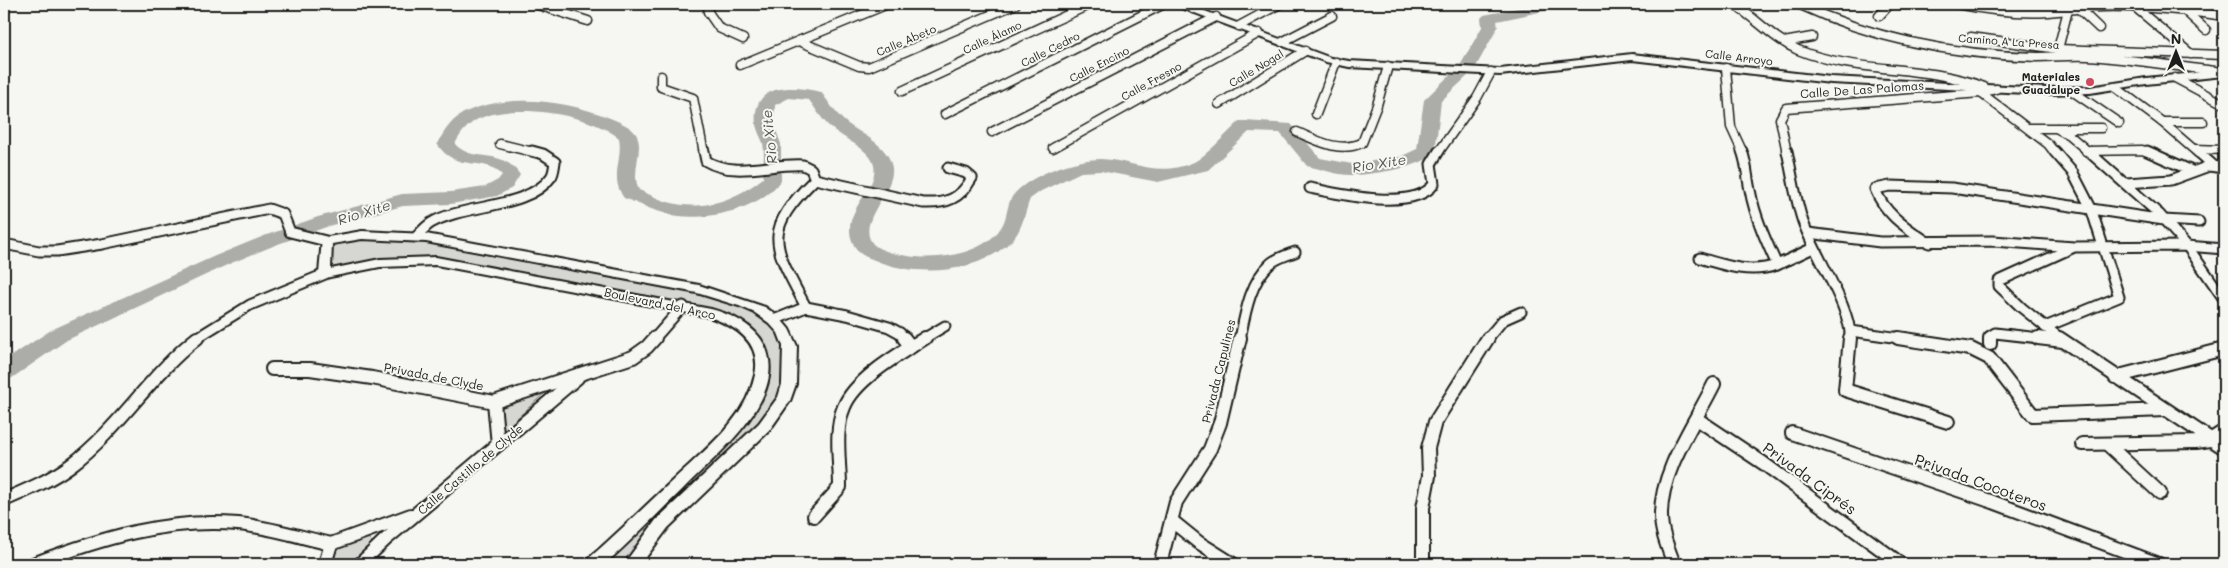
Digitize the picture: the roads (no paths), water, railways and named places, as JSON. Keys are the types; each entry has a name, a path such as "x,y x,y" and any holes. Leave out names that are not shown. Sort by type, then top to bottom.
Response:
{"street":[{"path":"541,4 588,20"},
{"path":"709,4 708,12 719,28 743,39"},
{"path":"740,65 888,4"},
{"name":"Calle Abeto","path":"799,41 859,66 869,67 1016,4"},
{"name":"Calle Álamo","path":"902,91 1091,4"},
{"name":"Calle Cedro","path":"945,114 1164,4"},
{"name":"Calle Arroyo","path":"1179,4 1336,62 1388,66 1492,72 1626,57 1840,81 1982,90 2072,91 2224,73"},
{"path":"1193,9 1204,4"},
{"path":"1239,26 1280,4"},
{"path":"1737,4 1784,42 1833,60 1876,67 1912,70"},
{"name":"Camino A La Presa","path":"1798,4 1825,18 1853,27 1933,45 1976,52 2040,57 2086,56 2224,73"},
{"path":"1879,16 1890,4"},
{"path":"1957,4 2028,12 2068,10 2081,6 2173,7 2224,16"},
{"path":"2081,6 2100,28"},
{"path":"2136,8 2192,54"},
{"path":"2058,49 2067,20 2068,10"},
{"path":"2183,10 2206,30"},
{"path":"1282,42 1332,16"},
{"name":"Calle Encino","path":"992,132 1216,17"},
{"name":"Calle Fresno","path":"1053,148 1259,34"},
{"path":"1784,42 1812,37"},
{"path":"1972,37 2058,49 2224,55"},
{"path":"2058,49 2086,56"},
{"name":"Calle Nogal","path":"1219,104 1305,51"},
{"path":"1854,56 1912,70 1963,79 1982,90 2028,128 2064,162 2081,185 2091,208 2119,298 2045,327"},
{"path":"1316,114 1336,62"},
{"path":"1297,132 1326,143 1344,147 1354,147 1362,143 1370,126 1388,66"},
{"path":"1726,68 1731,127 1742,150 1750,191 1761,230 1778,265"},
{"path":"1310,188 1377,200 1409,197 1429,189 1435,182 1432,161 1477,98 1492,72"},
{"path":"661,76 661,87 691,96 696,102 706,161 711,165 720,168 807,166 811,169 815,179"},
{"path":"2175,78 2224,104"},
{"path":"2115,87 2162,122 2214,166"},
{"name":"Calle De Las Palomas","path":"1948,422 1845,390 1851,331 1839,298 1813,248 1802,219 1780,118 1786,108 1982,90"},
{"path":"2072,91 2119,123"},
{"path":"2162,122 2202,122"},
{"path":"2028,128 2101,128"},
{"path":"2056,128 2126,183 2164,220 2187,246 2224,299"},
{"path":"420,260 422,237 431,224 447,217 531,193 546,184 554,174 555,162 548,156 500,144"},
{"path":"2195,149 2224,150"},
{"path":"2086,150 2142,150 2156,154 2192,171"},
{"path":"2126,183 2178,179 2202,167 2214,166 2224,168"},
{"path":"815,179 863,191 924,203 939,204 953,202 967,188 972,178 966,173 948,168"},
{"path":"806,307 782,261 776,238 780,220 815,179"},
{"path":"1929,243 1892,217 1877,197 1875,189 1890,186 1952,188 2164,220 2200,222"},
{"path":"4,244 39,252 78,249 269,209 280,212 291,232 313,236 326,241 325,274 290,287 232,314 210,329 181,351 82,456 53,476 4,500"},
{"path":"1808,233 1880,242 1993,241 2074,247 2187,246 2224,249"},
{"name":"Boulevard del Arco","path":"326,241 362,235 422,237 698,289 744,303 760,310 774,320 784,332 790,346 789,384 785,398 764,428 662,524 632,564"},
{"path":"2074,247 1999,281 1999,286 2003,292 2064,341 2224,448"},
{"path":"1700,258 1754,270 1766,270 1813,248"},
{"name":"Privada Capulines","path":"1160,564 1176,502 1210,449 1220,423 1249,299 1262,274 1272,263 1295,252"},
{"name":"Boulevard del Arco","path":"325,274 348,268 420,260 459,265 683,306 729,318 742,325 752,334 761,346 764,358 763,374 752,407 738,424 594,564"},
{"name":"Privada de Clyde","path":"272,369 310,369 372,378 494,402 633,357 683,306"},
{"path":"774,320 806,307 872,321 889,327 900,333 911,347"},
{"path":"1423,564 1423,508 1429,476 1428,448 1435,422 1486,339 1503,320 1521,312"},
{"path":"814,516 840,486 841,421 843,408 849,395 911,347 945,326"},
{"path":"1851,331 1971,349 1981,353 1989,358 2033,415 2165,410"},
{"path":"1990,344 1990,336 1995,333 2064,341"},
{"path":"2116,377 2224,348"},
{"name":"Calle Castillo de Clyde","path":"360,564 581,375"},
{"path":"1674,564 1664,536 1662,516 1663,493 1677,453 1697,420 1714,384"},
{"name":"Privada de Clyde","path":"494,402 498,445"},
{"name":"Privada Ciprés","path":"1697,420 1763,463 1901,564"},
{"path":"2082,444 2159,444 2210,440 2224,431"},
{"name":"Privada Cocoteros","path":"1792,432 1993,502 2159,564"},
{"path":"2107,444 2160,493"},
{"path":"41,563 122,535 163,526 199,523 239,524 331,544 419,512"},
{"path":"1172,521 1198,542 1233,564"},
{"path":"325,564 331,544"}],"waterway":[{"name":"Rio Xite","path":"4,372 59,335 222,260 271,240 325,221 402,200 451,198 490,192 505,184 511,175 507,169 493,162 461,156 453,152 446,144 456,127 473,115 495,109 520,106 547,108 595,118 614,126 628,136 630,148 625,181 631,194 664,207 692,211 707,210 735,203 749,197 772,180 772,144 765,125 766,103 778,95 789,93 815,96 836,123 878,154 883,168 878,191 861,215 859,236 866,249 893,260 923,265 956,262 986,250 1003,238 1013,224 1022,196 1034,187 1061,173 1078,167 1101,165 1158,176 1201,166 1245,126 1285,128 1314,162 1352,170 1404,162 1426,152 1433,100 1468,67 1490,27 1489,18 1559,4"}],"place":[{"name":"Materiales Guadalupe","path":"2090,82"}]}
